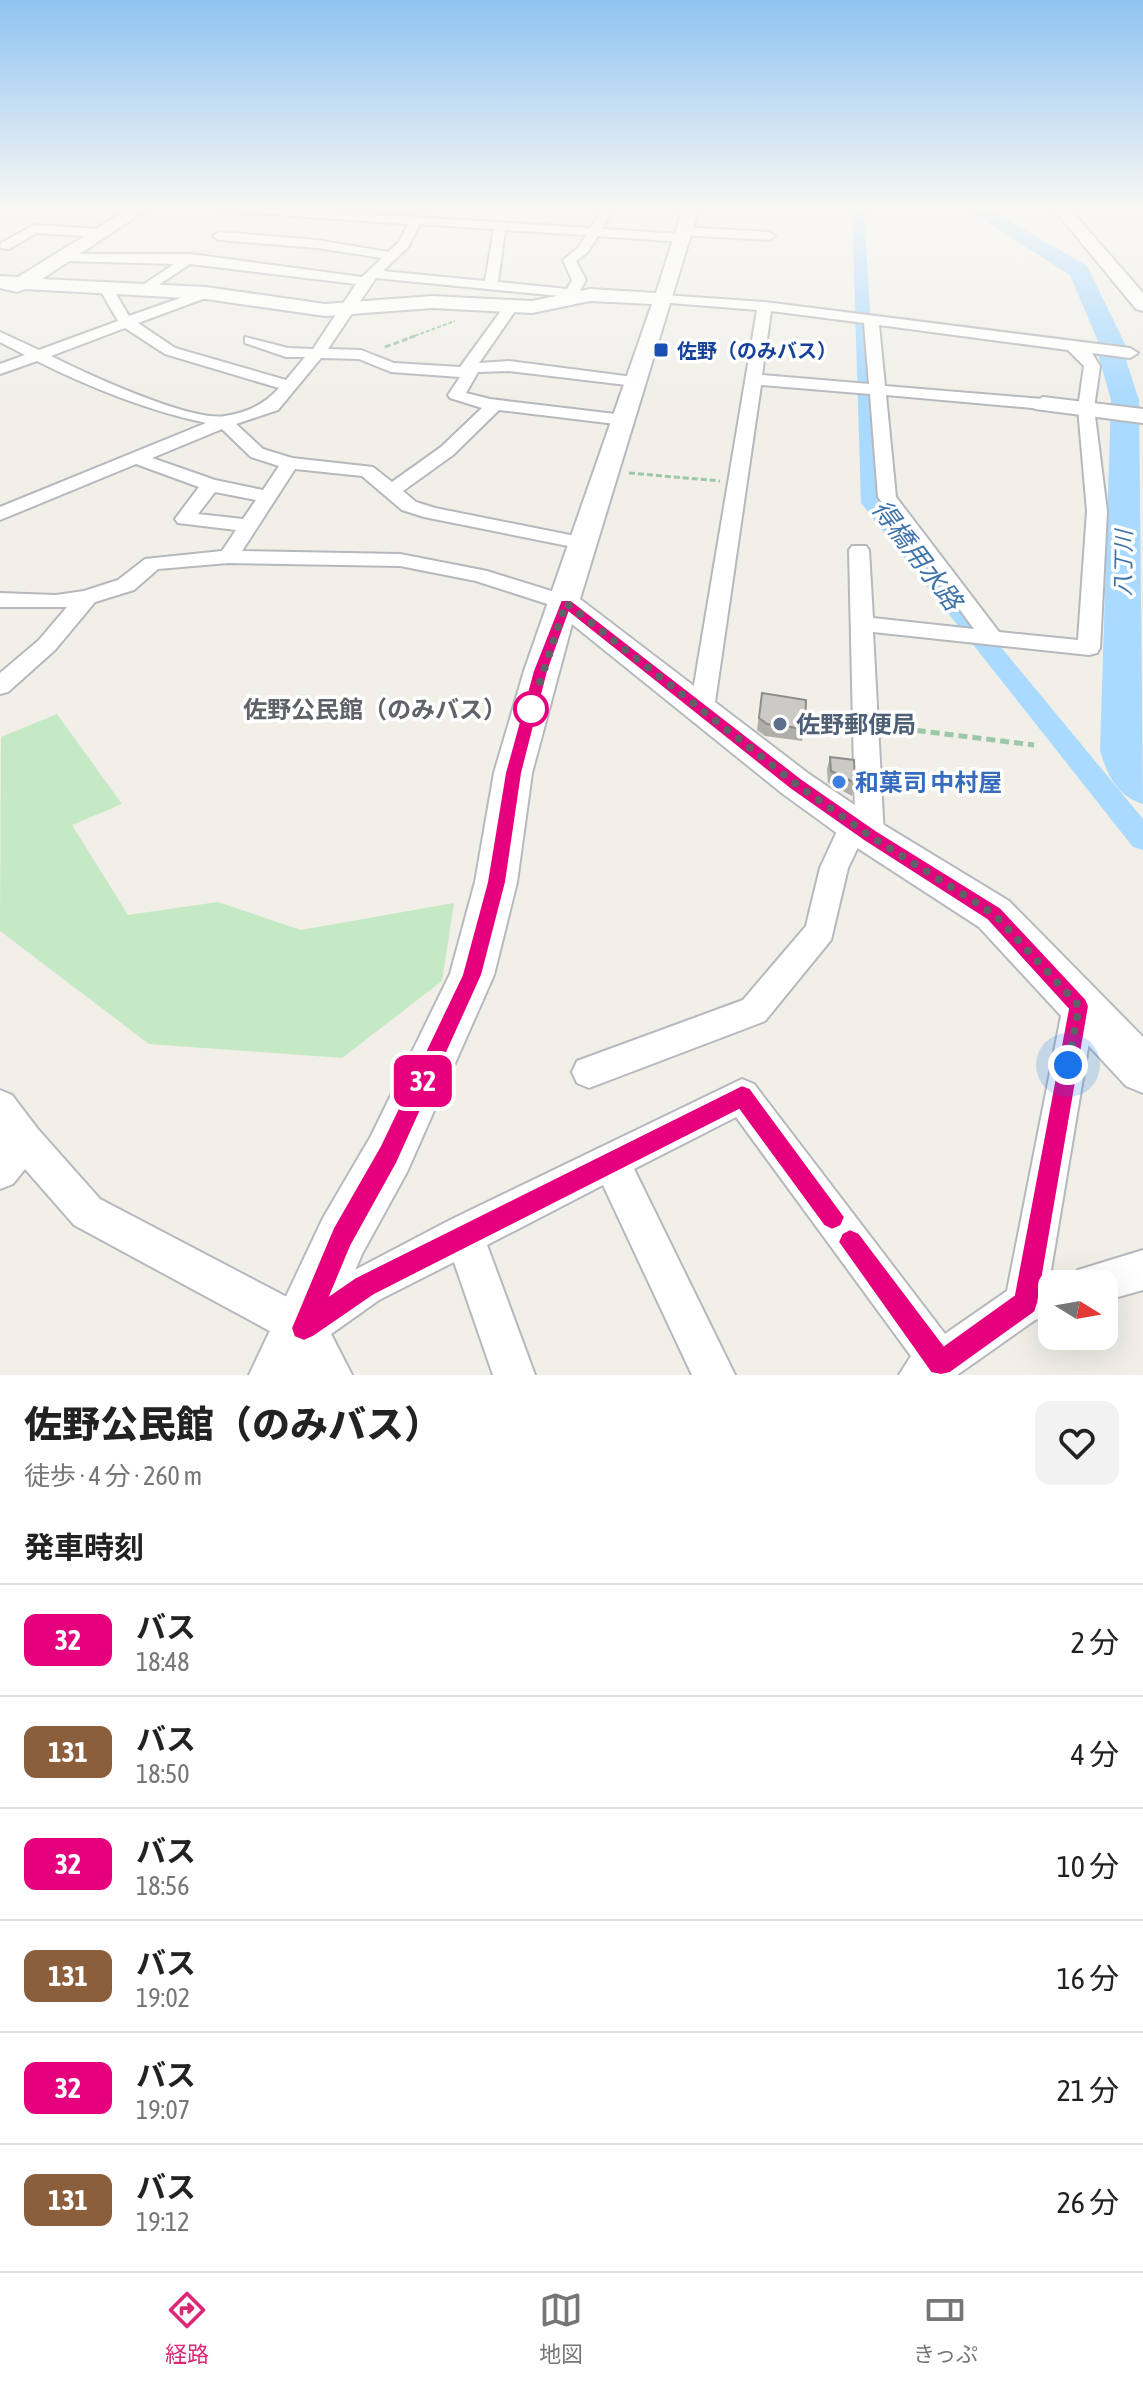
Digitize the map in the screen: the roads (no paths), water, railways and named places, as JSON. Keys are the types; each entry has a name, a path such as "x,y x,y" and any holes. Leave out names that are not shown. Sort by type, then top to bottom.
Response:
{"street":[{"path":"0,297 40,272"},
{"path":"145,290 170,272"},
{"path":"317,272 765,306 1130,353"},
{"path":"0,514 224,422 272,406 319,351 374,272"},
{"path":"489,287 495,272"},
{"path":"572,272 579,280 580,294"},
{"path":"279,1375 304,1328 342,1237 389,1154 472,975 496,882 513,773 541,671 566,603 671,272"},
{"path":"1115,272 1143,305"},
{"path":"0,282 206,293 291,307 348,308 432,302 532,307 580,294"},
{"path":"107,290 125,321 170,351 289,386"},
{"path":"0,369 206,293"},
{"path":"702,709 765,306"},
{"path":"511,307 456,395 489,404 624,420"},
{"path":"865,319 870,389 887,497 992,638"},
{"path":"0,336 95,384 172,411 224,422 257,453 290,463 367,471 409,506 583,543"},
{"path":"250,340 286,352 319,351 365,357 391,367 469,370 509,366 635,381"},
{"path":"864,624 1089,648 1097,511 1086,408 1092,366 1088,357 1072,346"},
{"path":"752,379 1086,408 1142,416"},
{"path":"391,491 447,451 491,409 489,404"},
{"path":"138,459 210,485 265,496"},
{"path":"228,557 265,496 290,463"},
{"path":"210,485 185,519 246,525"},
{"path":"0,492 19,506"},
{"path":"589,1072 754,1011 820,931 834,868 862,830 866,725 859,550"},
{"path":"0,600 56,602 87,597 126,585 152,563 228,557 329,556 400,560 480,575 566,603 756,754 862,830 994,914 1143,1070"},
{"path":"0,686 47,645 87,597"},
{"path":"1043,1270 1079,1006"},
{"path":"304,1328 365,1286 742,1096 930,1369 1038,1300"},
{"path":"0,1107 24,1141 87,1212 304,1328 331,1375"},
{"path":"0,1171 24,1141"},
{"path":"611,1162 714,1375"},
{"path":"464,1234 514,1375"},
{"path":"1118,1277 1143,1270"}],"waterway":[{"name":"得橋用水路","path":"861,272 871,503 1143,839"},
{"name":"八丁川","path":"1080,272 1113,346 1111,354 1125,400 1121,750 1128,771 1143,788"}],"place":[{"name":"佐野（のみバス）","path":"661,350"},
{"name":"佐野公民館（のみバス）","path":"531,709"},
{"name":"佐野郵便局","path":"780,724"},
{"name":"和菓司 中村屋","path":"839,782"}]}
